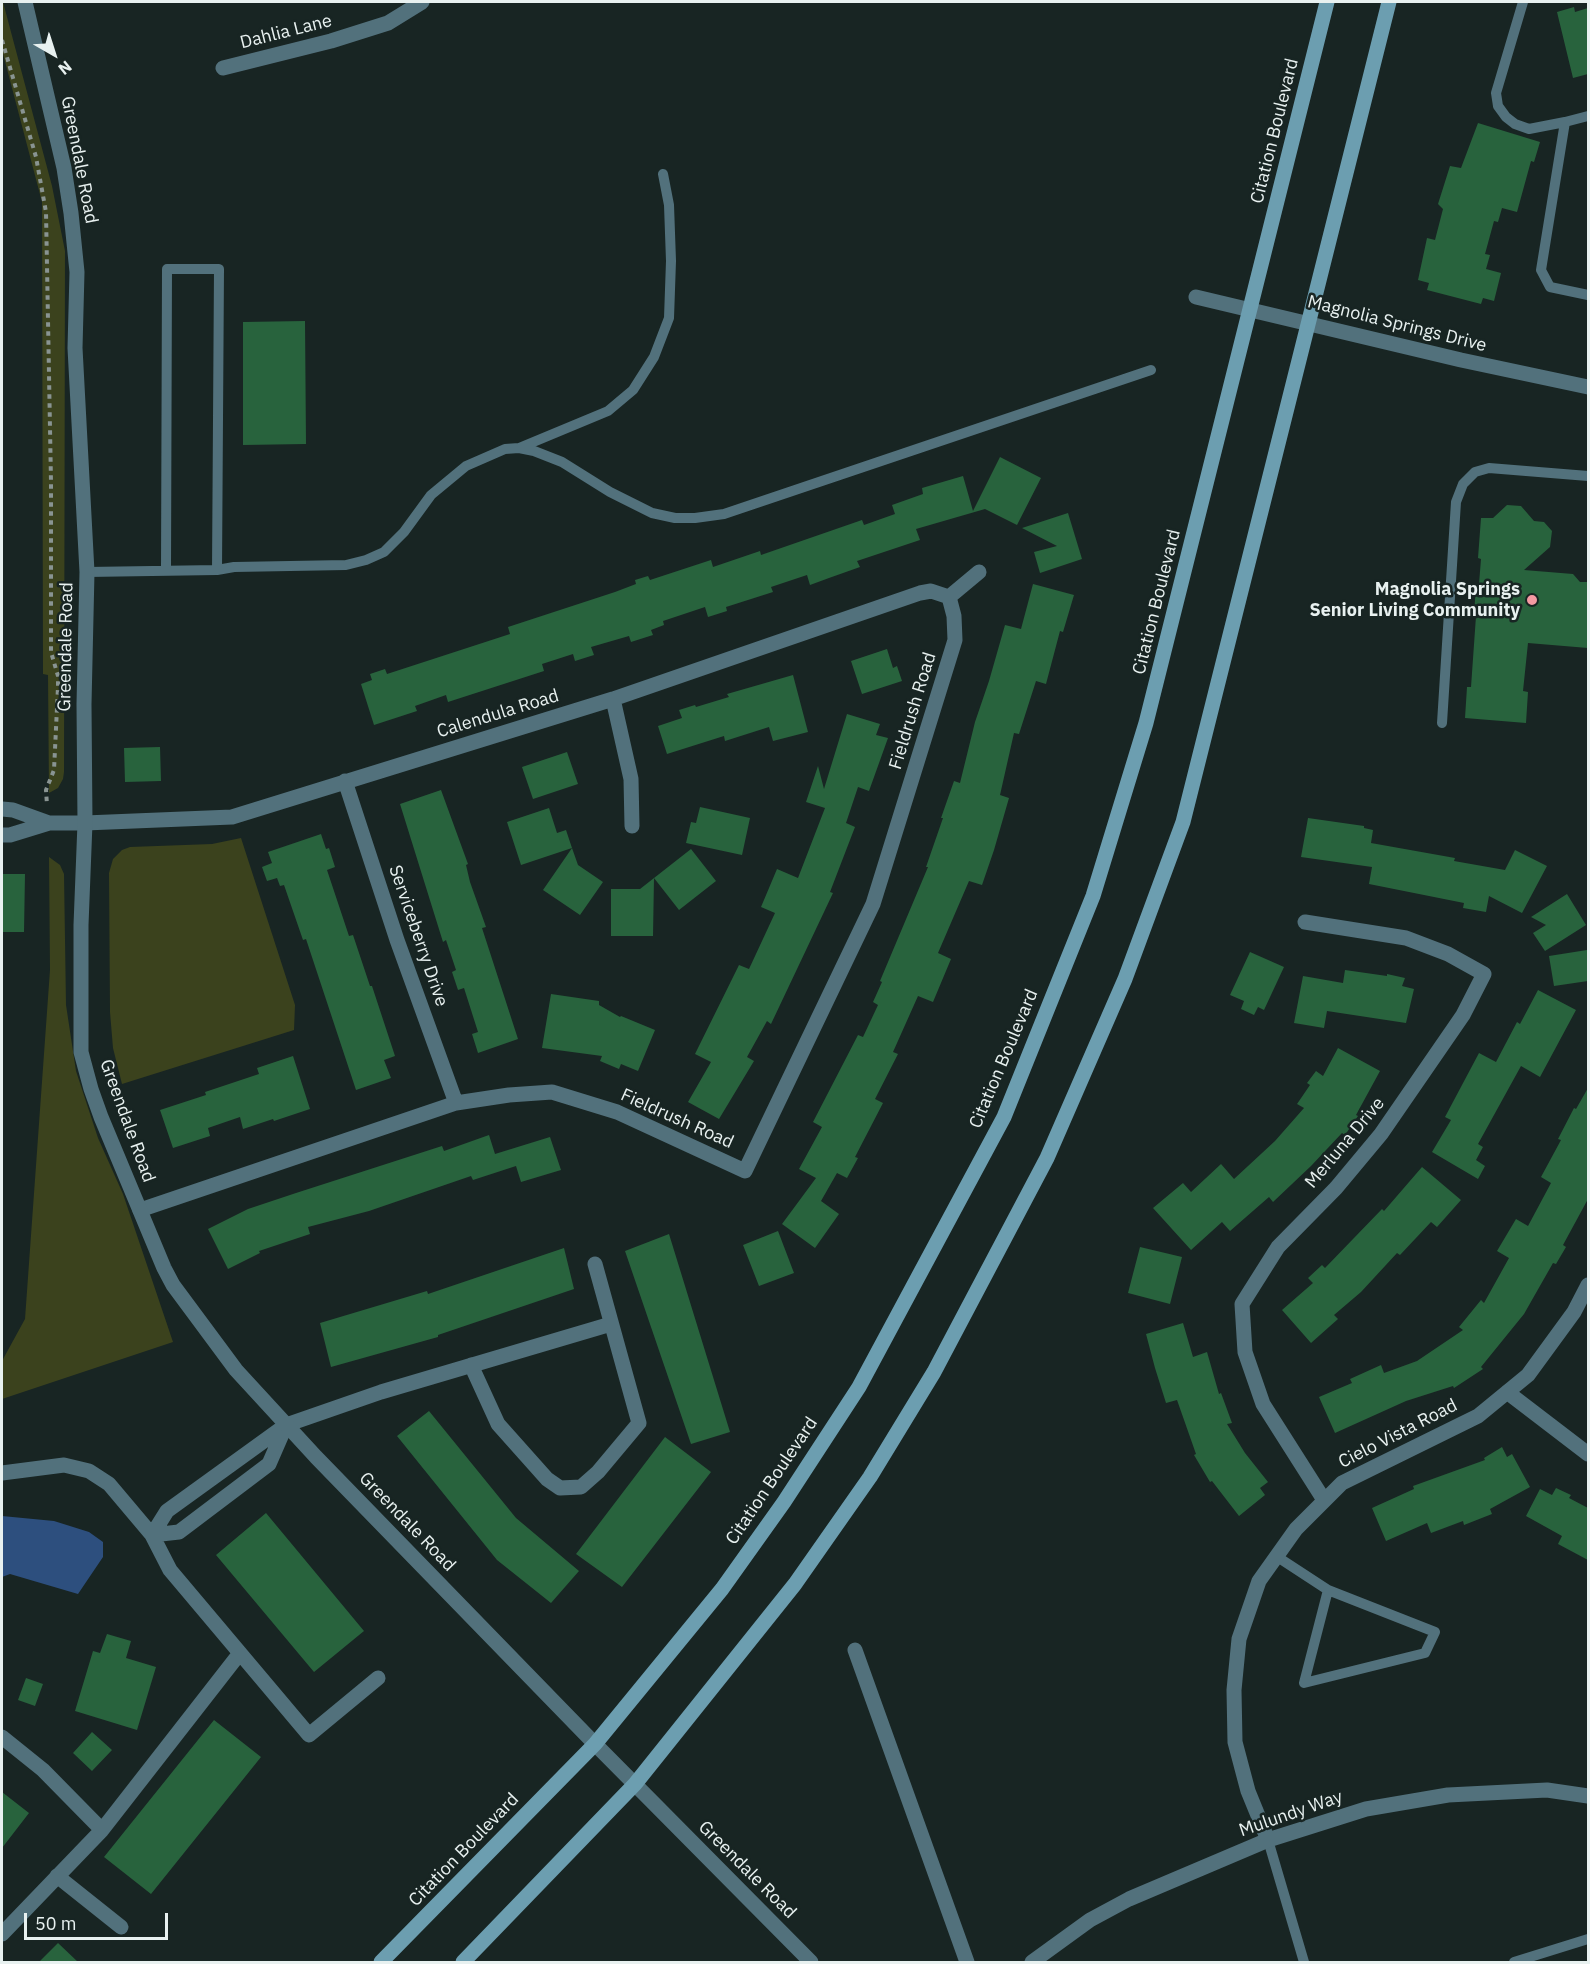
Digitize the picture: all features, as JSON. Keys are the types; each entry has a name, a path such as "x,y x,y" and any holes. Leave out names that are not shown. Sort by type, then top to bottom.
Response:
{"main road":[{"name":"Citation Boulevard","path":"381,1962 595,1744 722,1588 784,1502 859,1387 1004,1117 1093,896 1146,723 1327,2"},
{"path":"463,1962 635,1784 795,1584 870,1477 934,1372 1047,1158 1125,980 1183,822 1389,2"}],"street":[{"name":"Greendale Road","path":"25,2 64,168 76,272 75,348 87,572 81,1052 101,1117 173,1285 236,1370 286,1425 595,1744 812,1962"},
{"name":"Dahlia Lane","path":"223,68 331,41 388,23 422,2"},
{"name":"Magnolia Springs Drive","path":"1196,297 1309,322 1461,360 1588,387"},
{"path":"948,597 979,572"},
{"name":"Calendula Road","path":"2,835 10,835 49,823 85,824 232,817 613,699 920,593 931,591 948,597"},
{"name":"Fieldrush Road","path":"140,1210 456,1103 509,1095 552,1092 617,1112 745,1171 873,904 955,640 954,616 948,597"},
{"path":"613,699 631,778 632,826"},
{"name":"Serviceberry Drive","path":"345,781 397,940 456,1103"},
{"name":"Calendula Road","path":"2,809 14,810 49,823"},
{"name":"Merluna Drive","path":"1305,922 1406,938 1448,954 1484,974 1463,1015 1381,1134 1336,1188 1278,1247 1242,1304 1245,1352 1263,1404 1324,1500"},
{"path":"471,1365 498,1424 547,1479 560,1488 581,1486 598,1472 639,1423 595,1264"},
{"name":"Cielo Vista Road","path":"1268,1840 1248,1791 1235,1742 1234,1690 1239,1639 1259,1581 1296,1529 1342,1483 1478,1416 1528,1375 1574,1312 1588,1285"},
{"path":"152,1535 167,1511 286,1425 381,1392 611,1324"},
{"path":"1507,1392 1588,1454"},
{"path":"152,1535 179,1532 269,1464 286,1425"},
{"path":"2,1473 64,1465 89,1471 109,1484 152,1535 170,1570 309,1735 378,1678"},
{"path":"855,1650 967,1962"},
{"path":"2,1934 102,1830 240,1653"},
{"path":"2,1737 42,1770 102,1830"},
{"name":"Mulundy Way","path":"1032,1962 1090,1920 1129,1899 1268,1840 1366,1809 1448,1795 1547,1790 1588,1796"},
{"path":"57,1876 121,1927"}],"lane":[{"path":"1523,2 1496,93 1498,106 1515,124 1529,129 1588,116"},
{"path":"1565,122 1541,270 1550,287 1588,295"},
{"path":"519,448 608,411 633,390 654,357 669,318 671,272 669,205 663,174"},
{"path":"166,570 166,269 219,269 217,570"},
{"path":"87,572 346,565 366,560 384,552 404,532 431,495 466,466 505,449 519,448 534,451 562,462 610,492 652,513 675,518 724,514 1151,370"},
{"path":"1442,723 1456,502 1463,484 1475,472 1490,468 1588,476"},
{"path":"1276,1556 1328,1590 1435,1632 1425,1653 1304,1683 1328,1590"},
{"path":"1268,1840 1304,1962"},
{"path":"1514,1962 1588,1939"}],"path":[{"path":"2,40 36,157 46,212 51,482 51,652 58,676 54,770 46,790 49,823"}],"green space":[{"path":"2,2 52,186 65,251 64,772 58,788 49,793 48,675 43,674 42,202 2,50"},
{"path":"241,838 295,1005 294,1030 122,1084 113,1048 110,1012 109,873 113,859 122,850 130,847 212,844"},
{"path":"49,857 60,865 64,874 66,1005 76,1071 98,1138 123,1194 173,1342 2,1399 2,1361 25,1319 50,970"}],"water":[{"path":"2,1516 54,1521 89,1532 103,1542 103,1557 78,1594 10,1574 2,1577"}],"building":[{"path":"1574,7 1575,12 1588,8 1588,74 1573,78 1557,12"},
{"path":"1478,123 1540,142 1534,162 1531,161 1517,212 1502,208 1498,222 1494,221 1485,254 1490,255 1486,269 1501,273 1494,301 1483,298 1481,304 1427,290 1429,283 1418,280 1427,238 1435,240 1443,209 1438,204 1450,166 1461,168"},
{"path":"305,321 306,444 243,445 243,322"},
{"path":"1000,457 1041,478 1017,525 985,509 916,529 920,540 857,561 860,567 810,585 807,575 771,587 773,592 726,607 727,611 708,617 705,607 663,621 664,625 651,630 653,635 631,642 629,636 591,647 594,655 575,661 573,654 542,664 544,671 448,702 446,695 415,706 417,711 374,725 361,684 372,680 370,674 385,669 387,674 510,634 508,627 615,592 636,584 635,580 648,576 650,580 711,560 713,567 760,551 761,555 862,520 864,525 895,514 892,505 923,494 922,488 963,476 973,511"},
{"name":"Magnolia Springs Senior Living Community","path":"1507,505 1521,506 1534,521 1544,522 1552,531 1550,547 1524,570 1573,574 1580,582 1588,582 1588,648 1528,643 1523,691 1528,692 1526,723 1465,718 1467,687 1471,687 1476,584 1479,584 1481,559 1478,558 1481,518 1493,518"},
{"path":"1068,513 1082,559 1040,573 1034,552 1057,546 1022,528"},
{"path":"1033,584 1074,595 1063,632 1060,631 1046,684 1036,681 1019,734 1014,733 1000,795 1009,798 994,850 982,885 969,881 938,953 951,959 933,1002 918,996 893,1052 898,1054 875,1099 883,1103 855,1157 858,1158 847,1178 837,1173 821,1201 839,1214 815,1248 782,1224 816,1178 799,1169 822,1127 813,1122 858,1035 863,1037 878,1005 873,1002 882,982 880,981 928,867 926,867 954,781 960,783 975,722 1005,625 1021,629"},
{"path":"887,649 893,668 897,666 902,681 862,694 851,661"},
{"path":"793,675 808,732 773,741 769,727 725,741 724,736 667,754 658,726 682,718 679,710 729,697 727,694"},
{"path":"847,714 880,724 876,735 888,738 869,791 858,787 846,823 855,827 830,892 833,893 771,1024 767,1021 747,1057 754,1061 719,1119 688,1102 711,1062 695,1054 739,965 749,969 775,913 761,907 777,869 798,878 825,808 806,802 818,766 824,789"},
{"path":"160,747 161,781 125,782 124,748"},
{"path":"567,752 578,784 533,799 522,767"},
{"path":"441,790 468,864 466,865 470,882 486,927 482,928 518,1039 478,1053 472,1034 478,1032 464,988 458,990 452,972 456,970 446,940 443,942 400,804"},
{"path":"700,807 750,818 742,855 686,843 691,822 696,823"},
{"path":"549,808 557,833 566,830 572,848 521,865 507,822"},
{"path":"1308,818 1364,826 1364,828 1373,830 1371,843 1455,858 1454,861 1505,870 1515,850 1547,866 1522,913 1489,896 1486,912 1463,908 1464,903 1369,884 1372,867 1301,857"},
{"path":"321,834 326,849 329,848 335,867 327,870 349,936 353,935 395,1056 384,1060 391,1078 356,1090 306,939 303,940 284,885 280,886 277,878 267,881 262,867 272,863 268,852"},
{"path":"572,848 578,865 603,882 580,915 543,890"},
{"path":"691,849 716,881 679,910 654,878"},
{"path":"2,874 25,874 24,932 2,932"},
{"path":"654,878 653,936 611,936 611,889 640,889"},
{"path":"1567,894 1586,925 1545,951 1533,933 1546,925 1531,917"},
{"path":"1587,950 1588,981 1554,986 1549,956"},
{"path":"1250,952 1284,967 1264,1010 1258,1007 1254,1015 1241,1009 1244,1001 1230,995"},
{"path":"1345,970 1405,978 1402,986 1414,989 1406,1023 1327,1011 1324,1028 1294,1023 1303,976 1343,983"},
{"path":"1538,990 1576,1010 1540,1077 1521,1066 1478,1144 1483,1147 1476,1160 1485,1166 1478,1179 1432,1152 1451,1120 1445,1117 1479,1053 1496,1062 1517,1022 1520,1024"},
{"path":"551,994 599,1001 599,1005 620,1017 655,1030 638,1071 621,1064 619,1069 600,1061 602,1056 542,1048"},
{"path":"1338,1048 1380,1071 1356,1115 1358,1116 1345,1135 1342,1133 1273,1202 1269,1197 1230,1231 1222,1222 1191,1250 1153,1208 1183,1183 1191,1192 1221,1164 1234,1179 1275,1141 1304,1108 1297,1104 1310,1085 1307,1083 1316,1071 1323,1076"},
{"path":"293,1056 310,1109 243,1129 240,1117 208,1128 210,1136 173,1148 160,1110 259,1074 257,1068"},
{"path":"1588,1088 1588,1199 1563,1245 1566,1247 1556,1264 1553,1263 1524,1314 1481,1367 1483,1369 1454,1388 1453,1386 1406,1401 1335,1433 1319,1397 1352,1383 1350,1379 1381,1365 1384,1373 1417,1361 1463,1330 1459,1327 1481,1300 1484,1303 1509,1258 1497,1251 1516,1219 1528,1226 1551,1183 1541,1177 1561,1140 1558,1139 1574,1108 1576,1109"},
{"path":"489,1135 495,1154 550,1137 561,1170 521,1182 516,1166 473,1180 471,1176 369,1211 308,1227 310,1234 259,1251 260,1253 228,1269 208,1229 248,1209 442,1146 444,1151"},
{"path":"1422,1167 1461,1200 1437,1227 1431,1222 1400,1255 1397,1253 1361,1292 1334,1315 1338,1319 1311,1343 1282,1310 1313,1283 1308,1278 1322,1265 1325,1268 1382,1209 1384,1211"},
{"path":"778,1231 794,1273 759,1286 743,1245"},
{"path":"669,1234 730,1432 691,1444 625,1251"},
{"path":"1140,1247 1182,1257 1170,1304 1128,1293"},
{"path":"564,1248 574,1289 438,1335 438,1337 331,1367 320,1323 427,1291 428,1294"},
{"path":"1183,1323 1193,1357 1207,1352 1219,1394 1221,1393 1232,1423 1227,1424 1245,1453 1268,1482 1260,1488 1265,1495 1239,1516 1212,1481 1210,1482 1194,1455 1196,1454 1177,1400 1166,1403 1155,1368 1146,1334"},
{"path":"429,1411 516,1518 579,1571 551,1603 497,1560 397,1436"},
{"path":"665,1437 711,1472 622,1587 576,1554"},
{"path":"1502,1447 1507,1457 1512,1454 1530,1487 1490,1509 1492,1514 1464,1525 1463,1521 1431,1533 1427,1523 1386,1541 1372,1508 1414,1489 1413,1486 1485,1460 1484,1458"},
{"path":"1556,1488 1571,1495 1569,1498 1588,1508 1588,1560 1558,1544 1562,1536 1526,1516 1540,1489 1552,1495"},
{"path":"266,1513 364,1631 314,1672 216,1555"},
{"path":"107,1634 131,1641 126,1658 156,1667 137,1730 75,1711 93,1651 100,1653"},
{"path":"26,1678 43,1684 35,1706 18,1700"},
{"path":"214,1720 261,1757 151,1894 104,1857"},
{"path":"92,1732 112,1750 92,1771 73,1753"},
{"path":"2,1792 29,1813 2,1848"},
{"path":"58,1943 78,1962 39,1962"}],"place":[{"name":"Magnolia Springs Senior Living Community","path":"1532,600"}]}
